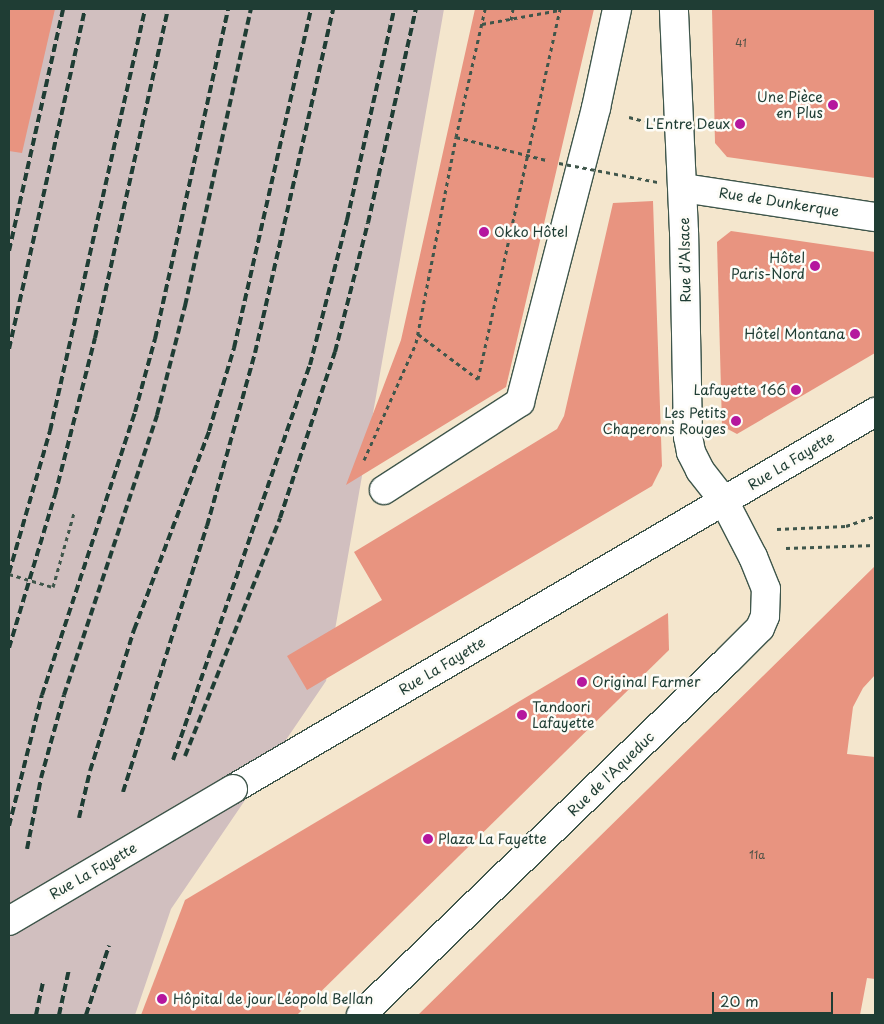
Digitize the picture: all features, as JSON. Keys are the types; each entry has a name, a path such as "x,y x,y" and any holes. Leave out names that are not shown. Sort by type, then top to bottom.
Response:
{"street":[{"path":"384,490 520,402 596,108 617,9"},
{"name":"Rue d'Alsace","path":"674,9 670,185 688,437 691,452 700,470 724,500"},
{"name":"Rue de Dunkerque","path":"670,185 875,217"},
{"name":"Rue La Fayette","path":"9,921 875,412"},
{"name":"Rue de l'Aqueduc","path":"362,1015 760,628 765,616 766,589 724,500"}],"path":[{"path":"362,466 418,334 456,137 485,9"},
{"path":"511,20 513,9"},
{"path":"418,334 478,379 526,154 560,9 511,20 482,24"},
{"path":"456,137 559,163 670,185"},
{"path":"9,574 53,587 74,514"},
{"path":"778,549 816,544 875,545"}],"shaded area":[{"path":"9,9 444,9 326,681 171,909 135,1015 9,1015"}],"building":[{"path":"9,9 55,9 22,153 9,151"},
{"name":"Okko Hôtel","path":"475,9 594,9 506,387 346,485 401,340"},
{"path":"712,9 875,9 875,178 727,157 715,143"},
{"path":"653,201 662,466 652,486 307,690 287,656 382,600 354,552 557,429 564,416 613,203"},
{"path":"731,231 875,252 875,353 737,434 722,426 717,242"},
{"path":"875,566 875,675 863,688 853,707 847,754 875,757 875,979 867,978 860,1015 418,1015"},
{"path":"668,613 669,650 297,1015 141,1015 185,900"}],"railway":[{"path":"9,251 63,9"},
{"path":"9,349 85,9"},
{"path":"9,573 50,431 145,9"},
{"path":"9,648 55,495 95,338 168,9"},
{"path":"9,826 42,695 135,412 155,339 228,9"},
{"path":"27,849 41,778 64,695 157,415 185,306 251,9"},
{"path":"79,818 90,771 134,630 209,431 234,348 311,9"},
{"path":"123,792 207,526 255,353 333,9"},
{"path":"173,760 310,365 347,220 394,9"},
{"path":"185,756 280,518 335,352 368,223 416,9"},
{"path":"86,1015 109,946"},
{"path":"59,1015 69,969"},
{"path":"36,1015 43,983"}],"place":[{"name":"Une Pièce en Plus","path":"833,105"},
{"name":"L'Entre Deux","path":"740,124"},
{"name":"Okko Hôtel","path":"484,232"},
{"name":"Hôtel Paris-Nord","path":"815,266"},
{"name":"Hôtel Montana","path":"855,334"},
{"name":"Lafayette 166","path":"796,390"},
{"name":"Les Petits Chaperons Rouges","path":"736,421"},
{"name":"Original Farmer","path":"582,682"},
{"name":"Tandoori Lafayette","path":"522,715"},
{"name":"Plaza La Fayette","path":"428,839"},
{"name":"Hôpital de jour Léopold Bellan","path":"162,999"}]}
